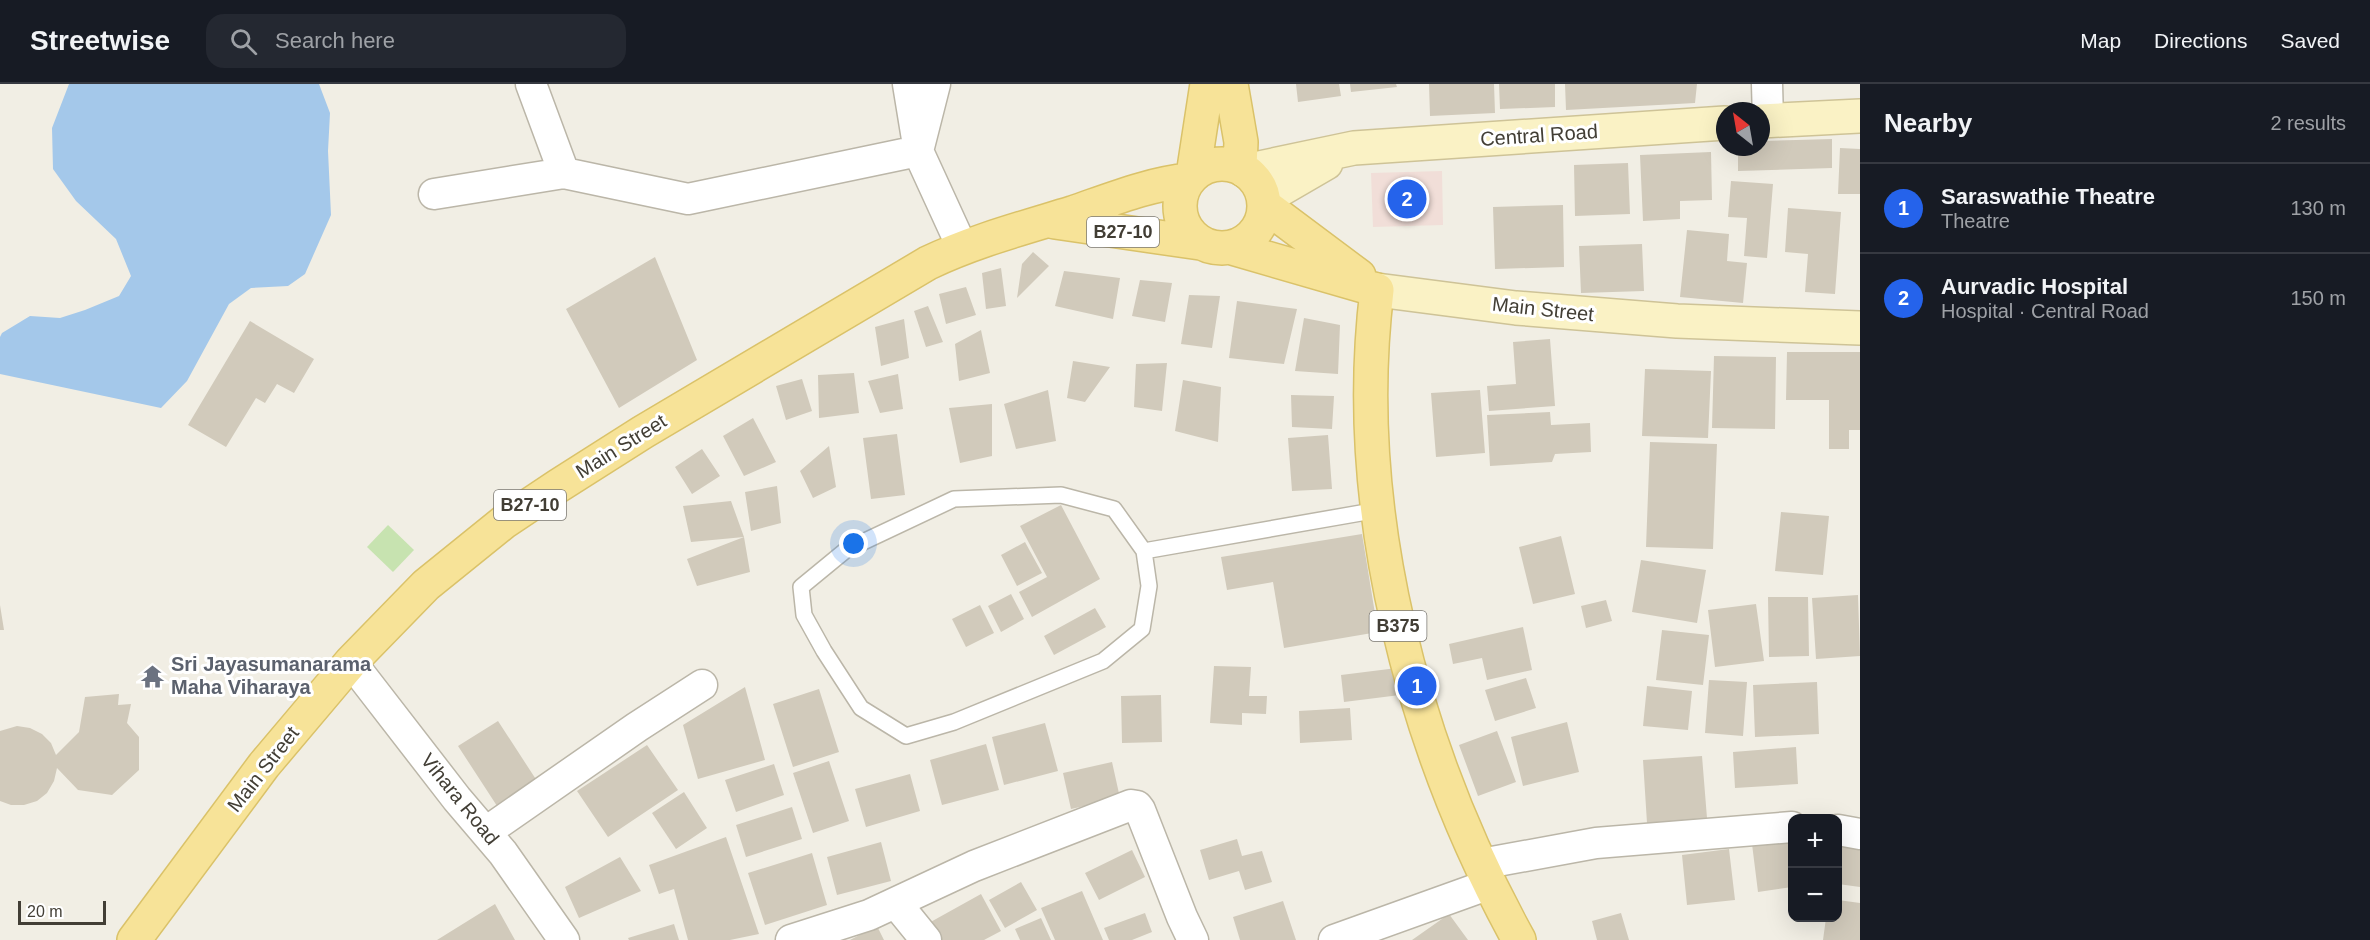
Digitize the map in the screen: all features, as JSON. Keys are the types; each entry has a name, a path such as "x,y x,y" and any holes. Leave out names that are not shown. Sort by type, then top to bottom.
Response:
{"main road":[{"path":"1191,178 1207,84"},
{"path":"1231,84 1241,142 1243,170"},
{"path":"1770,121 1860,116"},
{"name":"Central Road","path":"1243,170 1354,148 1716,124"},
{"path":"1354,148 1264,202 1258,228 1242,243 1232,248 1210,247 1200,243 1184,226 1180,214 1182,190 1191,178 1216,165 1243,170 1257,183 1264,202 1377,290"},
{"name":"Main Street","path":"134,940 264,765 351,662 426,585 504,522 643,432 919,268 962,247 1155,186 1191,178"},
{"name":"Main Street","path":"1047,221 1200,243"},
{"name":"Main Street","path":"1232,248 1377,290 1516,308 1666,321 1860,328"},
{"name":"B375","path":"1377,290 1371,354 1378,510 1394,607 1444,782 1485,874 1519,940"}],"street":[{"path":"531,84 564,173"},
{"path":"908,84 918,151 962,247"},
{"path":"918,151 935,84"},
{"path":"1766,102 1767,84"},
{"path":"434,194 564,173 687,199 918,151"},
{"name":"Vihara Road","path":"351,662 503,853 564,940"},
{"path":"486,832 637,727 702,686"},
{"path":"791,940 869,915 974,866 1131,805 1137,806 1193,940"},
{"path":"1334,940 1485,874 1596,843 1788,827"},
{"path":"1842,831 1860,834"},
{"path":"896,903 926,940"}],"lane":[{"path":"1060,495 1082,500 1114,509 1144,551 1149,586 1142,629 1103,661 954,722 906,736 861,708 804,615 801,586 846,549 954,499 1060,495"},
{"path":"1144,551 1378,510"}],"shaded area":[{"path":"1442,171 1443,225 1373,227 1371,173"}],"green space":[{"path":"388,525 414,550 393,572 367,547"}],"water":[{"path":"69,84 319,84 330,113 328,151 331,215 305,274 288,286 251,288 229,304 187,381 161,408 0,374 0,337 2,333 30,316 60,318 119,296 131,276 116,239 76,201 53,169 52,128"}],"building":[{"path":"1296,84 1339,84 1341,96 1298,102"},
{"path":"1350,84 1396,84 1397,87 1351,92"},
{"path":"1429,84 1494,84 1495,113 1430,116"},
{"path":"1499,84 1555,84 1555,107 1500,109"},
{"path":"1565,84 1697,84 1695,103 1566,110"},
{"path":"1832,139 1832,168 1738,171 1738,156 1770,156 1770,141"},
{"path":"1840,148 1860,149 1860,194 1838,194"},
{"path":"1711,152 1712,200 1680,201 1680,219 1643,221 1640,155"},
{"path":"1628,163 1630,214 1575,216 1574,165"},
{"path":"1731,181 1773,184 1767,258 1744,256 1747,218 1728,217"},
{"path":"1563,205 1564,267 1495,269 1493,207"},
{"path":"1788,208 1841,212 1835,294 1805,292 1808,254 1785,252"},
{"path":"1687,230 1729,234 1727,261 1747,263 1743,303 1680,297"},
{"path":"1642,244 1644,291 1581,293 1579,246"},
{"path":"1033,252 1049,266 1017,298 1022,264"},
{"path":"655,257 697,360 619,408 566,309"},
{"path":"1001,268 1006,306 986,309 982,273"},
{"path":"1064,271 1120,278 1113,319 1055,306"},
{"path":"1140,280 1172,283 1165,322 1132,316"},
{"path":"966,287 976,315 946,324 939,294"},
{"path":"1189,295 1220,296 1212,348 1181,344"},
{"path":"1237,301 1297,309 1284,364 1229,358"},
{"path":"928,306 943,342 926,347 914,311"},
{"path":"1304,318 1340,325 1338,374 1295,371"},
{"path":"904,319 909,358 881,366 875,327"},
{"path":"250,321 314,359 294,393 277,384 265,403 256,398 226,447 188,425"},
{"path":"981,330 990,373 959,381 955,344"},
{"path":"1550,339 1555,406 1489,411 1487,386 1516,384 1513,342"},
{"path":"1787,352 1860,352 1860,430 1849,430 1849,449 1829,449 1829,400 1786,400"},
{"path":"1714,356 1776,357 1775,429 1712,428"},
{"path":"1073,361 1110,367 1085,402 1067,398"},
{"path":"1167,363 1162,411 1134,407 1136,364"},
{"path":"1645,369 1711,371 1708,438 1642,436"},
{"path":"854,373 859,413 819,418 818,375"},
{"path":"898,374 903,409 880,413 868,381"},
{"path":"802,379 812,411 786,420 776,386"},
{"path":"1183,380 1221,387 1218,442 1175,431"},
{"path":"1048,390 1056,441 1016,449 1004,404"},
{"path":"1480,390 1485,453 1436,457 1431,393"},
{"path":"1291,395 1334,396 1332,429 1292,427"},
{"path":"992,404 992,456 960,463 949,408"},
{"path":"1550,412 1551,425 1590,423 1591,452 1555,454 1552,462 1490,466 1487,415"},
{"path":"753,418 776,462 744,476 723,436"},
{"path":"897,434 905,495 871,499 863,438"},
{"path":"1328,435 1332,489 1292,491 1288,438"},
{"path":"1650,442 1717,444 1713,549 1646,547"},
{"path":"829,446 836,487 813,498 800,471"},
{"path":"702,449 720,476 692,494 675,467"},
{"path":"777,486 781,523 751,531 745,492"},
{"path":"731,501 744,537 691,542 683,506"},
{"path":"1061,505 1100,579 1032,617 1019,592 1047,577 1020,526"},
{"path":"1781,512 1829,516 1823,575 1775,571"},
{"path":"1362,534 1378,632 1284,648 1273,582 1227,590 1221,557"},
{"path":"1561,536 1575,594 1533,604 1519,547"},
{"path":"744,537 750,572 697,586 687,559"},
{"path":"1025,542 1042,573 1017,586 1001,555"},
{"path":"1641,560 1706,570 1697,623 1632,612"},
{"path":"1011,594 1024,619 1001,632 988,606"},
{"path":"1858,595 1860,656 1816,659 1812,598"},
{"path":"1768,597 1808,597 1809,656 1769,657"},
{"path":"1606,600 1612,621 1586,628 1581,606"},
{"path":"1756,604 1764,661 1715,667 1708,610"},
{"path":"0,605 4,630 0,630"},
{"path":"980,605 994,633 966,647 952,619"},
{"path":"1095,608 1106,627 1054,655 1044,636"},
{"path":"1523,627 1532,670 1487,680 1482,658 1453,664 1449,644"},
{"path":"1662,630 1709,635 1703,685 1656,680"},
{"path":"1214,666 1251,667 1249,696 1267,696 1266,714 1242,713 1242,725 1210,723"},
{"path":"1405,667 1408,694 1344,702 1341,675"},
{"path":"1526,678 1536,708 1495,721 1485,690"},
{"path":"1709,680 1747,682 1743,736 1705,733"},
{"path":"1817,682 1819,734 1755,737 1753,685"},
{"path":"1647,686 1692,691 1688,730 1643,726"},
{"path":"745,687 765,760 698,779 683,725"},
{"path":"819,689 839,752 793,767 773,704"},
{"path":"119,694 118,705 131,704 127,723 139,737 139,770 112,795 78,790 57,768 54,781 47,793 37,801 24,805 11,805 0,801 0,731 17,726 30,728 42,734 51,743 56,755 79,732 85,697"},
{"path":"1161,695 1162,742 1122,743 1121,696"},
{"path":"1350,708 1352,740 1300,743 1299,711"},
{"path":"498,721 539,784 499,809 458,746"},
{"path":"1567,722 1579,772 1523,786 1511,737"},
{"path":"1045,723 1058,771 1004,785 992,737"},
{"path":"1497,731 1516,782 1478,796 1459,745"},
{"path":"986,744 999,790 942,805 930,760"},
{"path":"647,745 678,790 608,837 577,791"},
{"path":"1796,747 1798,784 1735,788 1733,752"},
{"path":"1702,756 1707,818 1647,823 1643,760"},
{"path":"829,761 849,821 813,833 793,773"},
{"path":"1112,762 1120,798 1071,809 1063,773"},
{"path":"774,764 784,795 736,812 725,780"},
{"path":"910,774 920,811 866,827 855,789"},
{"path":"684,792 707,828 676,849 652,813"},
{"path":"792,807 802,839 746,857 736,825"},
{"path":"726,837 759,934 730,940 688,940 674,889 659,894 649,865"},
{"path":"1842,837 1860,840 1860,887 1842,885"},
{"path":"1237,839 1242,856 1262,851 1272,882 1245,890 1239,871 1209,880 1200,850"},
{"path":"1788,840 1788,888 1758,892 1752,844"},
{"path":"881,842 891,881 837,895 827,857"},
{"path":"1729,849 1735,900 1687,905 1682,855"},
{"path":"1132,850 1145,877 1099,900 1085,873"},
{"path":"812,853 827,905 765,925 748,873"},
{"path":"620,857 641,891 579,918 565,887"},
{"path":"1021,882 1037,910 1005,928 989,900"},
{"path":"1082,891 1103,940 1055,940 1041,908"},
{"path":"981,894 1001,931 984,940 936,940 927,924"},
{"path":"1283,901 1296,940 1240,940 1233,917"},
{"path":"1842,901 1860,903 1860,940 1823,940 1825,922 1842,922"},
{"path":"495,904 515,940 437,940"},
{"path":"1145,913 1152,932 1132,940 1109,940 1104,928"},
{"path":"1621,913 1629,940 1597,940 1592,921"},
{"path":"1449,914 1468,940 1412,940"},
{"path":"1041,918 1051,940 1020,940 1015,929"},
{"path":"674,924 679,940 629,940 628,938"},
{"path":"877,926 884,940 850,940"}],"place":[{"name":"Aurvadic Hospital","path":"1407,199"},
{"name":"Sri Jayasumanarama Maha Viharaya","path":"153,676"},
{"name":"Saraswathie Theatre","path":"1417,686"}]}
